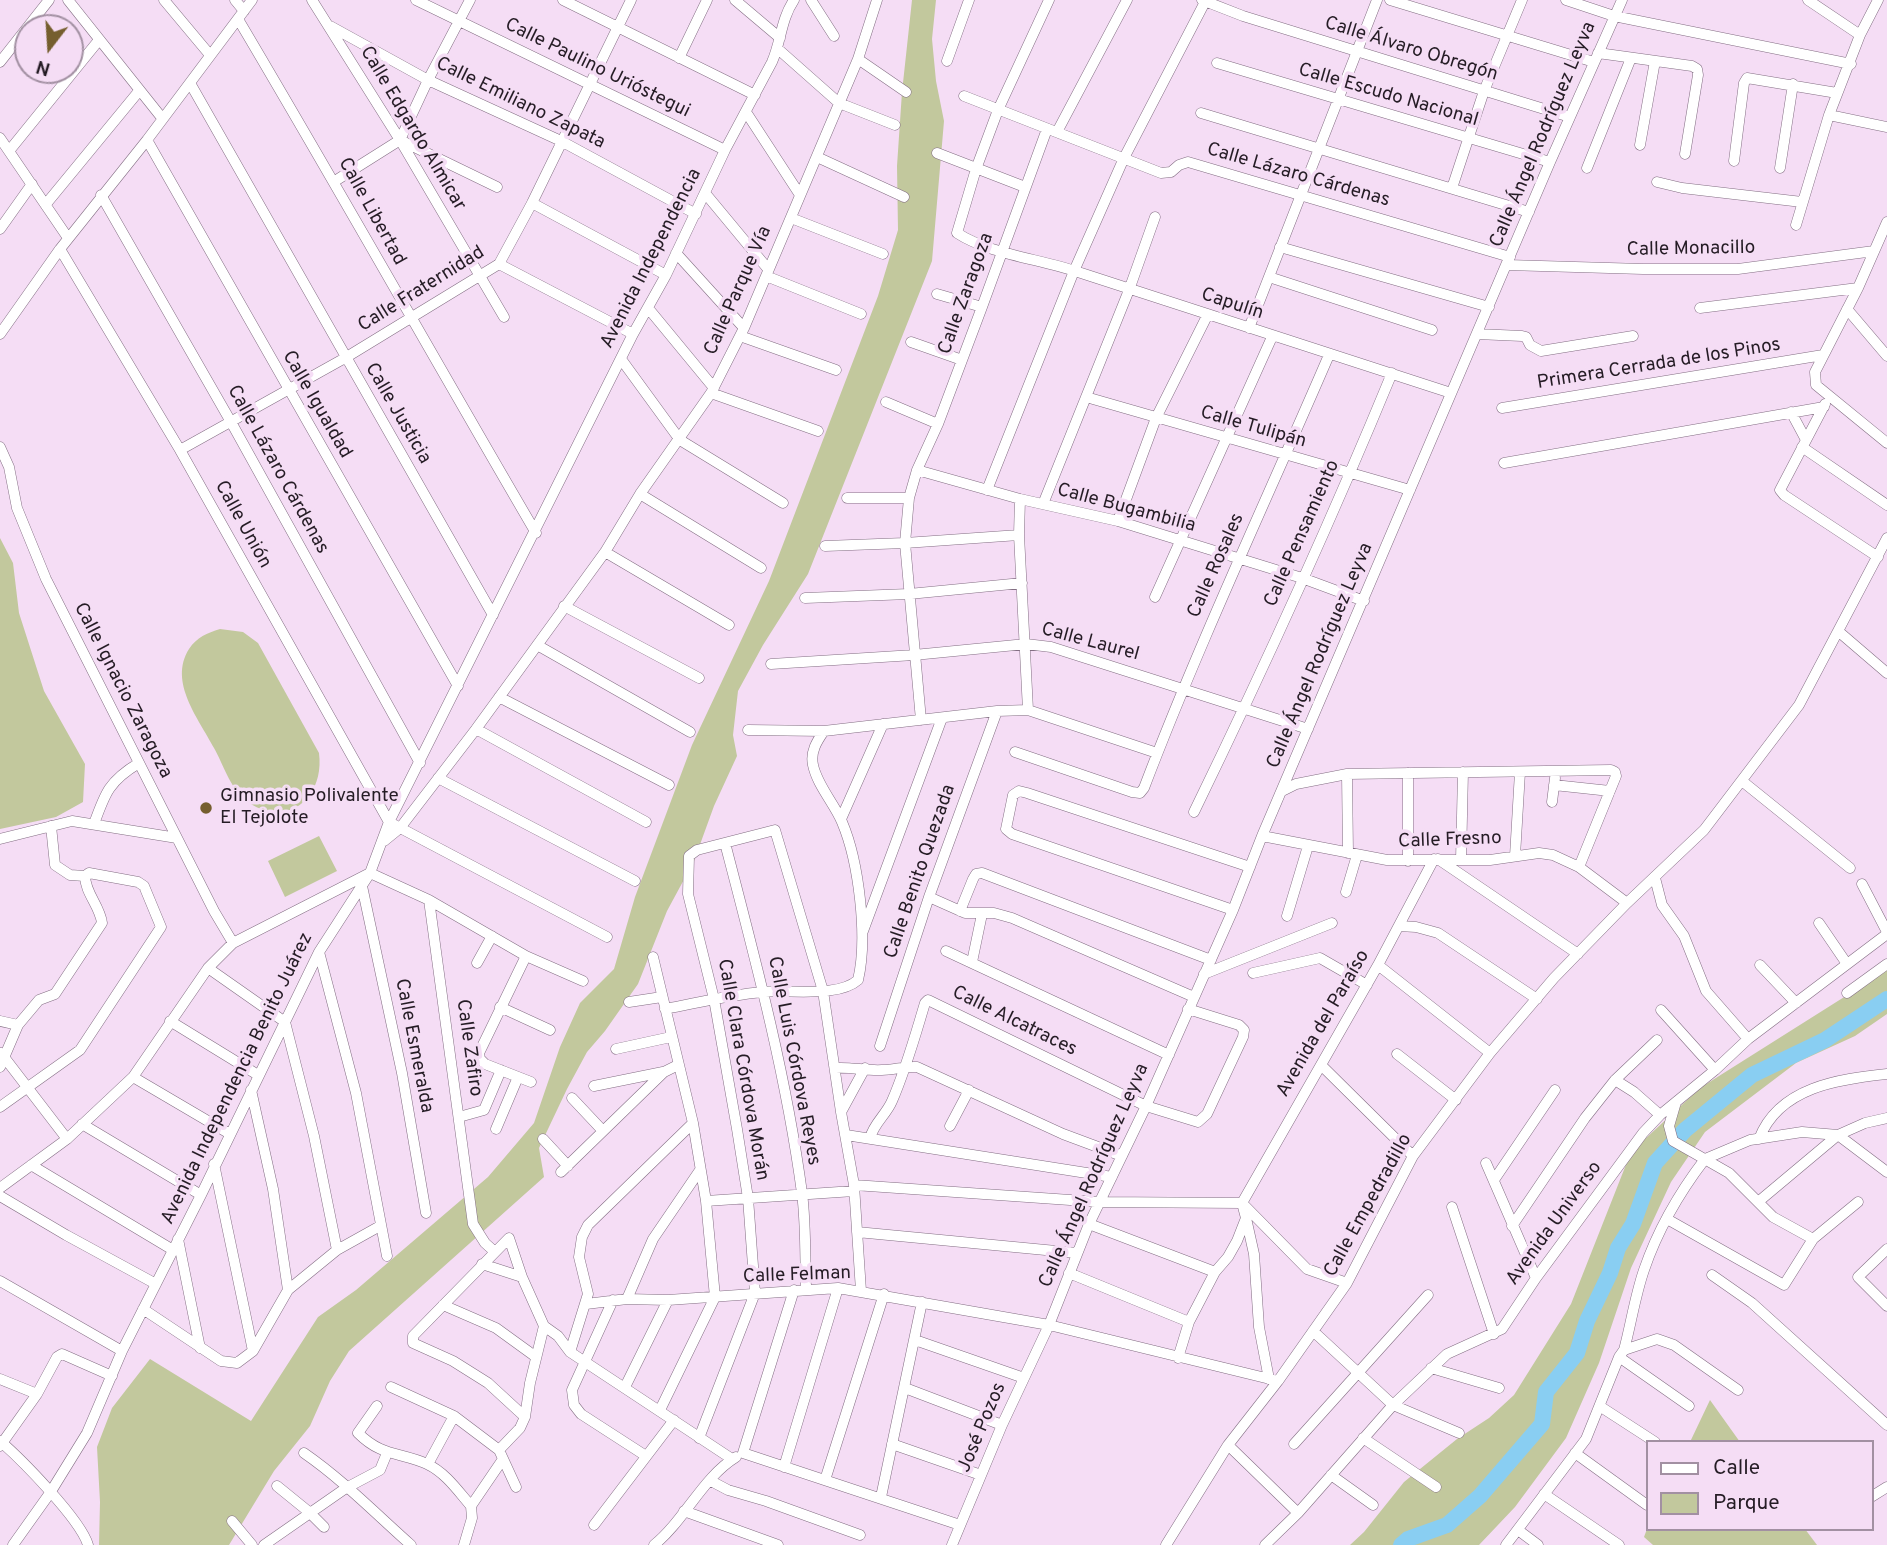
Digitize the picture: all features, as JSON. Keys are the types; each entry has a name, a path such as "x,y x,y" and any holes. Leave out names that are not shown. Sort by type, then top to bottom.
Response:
{"street":[{"path":"0,62 49,0"},
{"path":"68,0 162,118"},
{"path":"164,0 210,55"},
{"name":"Calle Libertad","path":"234,0 410,319 536,533"},
{"path":"0,334 68,238 147,140 252,0"},
{"name":"Calle Edgardo Almicar","path":"312,0 400,141 504,317"},
{"name":"Calle Paulino Urióstegui","path":"416,0 725,150"},
{"path":"335,181 400,141 470,0"},
{"path":"563,0 755,95"},
{"name":"Calle Fraternidad","path":"180,450 345,358 499,264 532,203 631,0"},
{"path":"679,58 708,0"},
{"path":"735,0 839,103 895,125"},
{"name":"Avenida Independencia","path":"536,533 633,334 666,275 725,150 755,95 779,43 793,0"},
{"path":"811,0 834,36"},
{"name":"Calle Parque Vía","path":"382,842 400,828 589,575 640,494 680,440 712,390 742,332 817,157 858,59 877,0"},
{"path":"947,61 969,0"},
{"path":"976,169 998,110 1049,0"},
{"name":"Calle Zaragoza","path":"920,720 905,543 909,498 917,470 938,424 1025,187 1052,131 1127,0"},
{"path":"987,490 1074,271 1124,158 1205,0"},
{"name":"Calle Álvaro Obregón","path":"1205,0 1357,52 1570,117"},
{"path":"1249,328 1377,0"},
{"path":"1390,0 1508,37 1596,58 1631,58 1697,69 1685,154"},
{"path":"1452,188 1484,91 1522,0"},
{"path":"1566,0 1614,16 1851,64"},
{"name":"Calle Ángel Rodríguez Leyva","path":"1049,1325 1089,1224 1146,1106 1233,911 1262,836 1451,393 1622,0"},
{"path":"1808,0 1860,35"},
{"path":"1796,225 1829,115 1860,35 1878,0"},
{"name":"Calle Emiliano Zapata","path":"330,26 428,80 561,141 696,214"},
{"path":"9,151 99,40"},
{"path":"1587,168 1631,58"},
{"path":"858,59 906,92"},
{"path":"1640,145 1655,61"},
{"name":"Calle Escudo Nacional","path":"1217,63 1550,162"},
{"path":"1734,161 1744,83 1747,78 1838,93"},
{"name":"Calle Justicia","path":"190,83 493,615"},
{"path":"1780,168 1793,85"},
{"path":"46,204 139,91"},
{"name":"Calle Lázaro Cárdenas","path":"964,96 1161,173 1171,172 1188,162 1509,261"},
{"path":"746,112 800,195"},
{"path":"1201,113 1529,212"},
{"path":"1829,115 1887,127"},
{"path":"0,138 68,238"},
{"name":"Calle Igualdad","path":"147,140 457,686"},
{"path":"400,141 497,187"},
{"path":"937,153 1025,187"},
{"path":"817,157 904,197"},
{"name":"Capulín","path":"976,169 957,233 964,238 1451,393"},
{"path":"1657,182 1682,188 1802,202"},
{"path":"0,229 32,184"},
{"path":"705,193 767,273 862,314"},
{"name":"Calle Lázaro Cárdenas","path":"101,195 231,422 419,763"},
{"path":"532,203 666,275"},
{"path":"1043,504 1129,290 1155,217"},
{"path":"791,218 883,254"},
{"path":"1887,222 1858,288 1815,372 1814,380 1816,385 1887,443"},
{"path":"1280,247 1489,307"},
{"name":"Calle Unión","path":"60,249 180,450 389,822"},
{"name":"Calle Monacillo","path":"1509,261 1643,269 1738,269 1874,251"},
{"path":"676,253 742,332 836,370"},
{"path":"499,264 633,334"},
{"path":"1269,276 1432,330"},
{"path":"1700,308 1858,288"},
{"path":"937,294 982,307"},
{"path":"648,308 712,390 818,431"},
{"path":"1847,309 1887,356"},
{"path":"1118,521 1156,418 1207,316"},
{"path":"1477,334 1522,335 1530,345 1541,351 1633,336"},
{"path":"1155,597 1272,337"},
{"path":"911,342 962,360"},
{"name":"Calle Rosales","path":"1015,752 1132,792 1140,793 1144,788 1238,559 1329,355"},
{"name":"Primera Cerrada de los Pinos","path":"1502,408 1823,355"},
{"path":"621,359 680,440 783,503"},
{"name":"Calle Pensamiento","path":"1194,812 1245,708 1392,373"},
{"path":"1830,396 1780,490 1878,557"},
{"name":"Calle Tulipán","path":"1086,397 1410,490"},
{"path":"886,402 938,424"},
{"path":"1504,463 1824,407"},
{"path":"1791,412 1804,444 1887,505"},
{"name":"Calle Ignacio Zaragoza","path":"0,447 9,467 17,508 46,579 214,911 233,943"},
{"name":"Calle Bugambilia","path":"917,470 1020,499 1118,521 1302,578 1364,601"},
{"path":"640,494 761,568"},
{"path":"848,498 909,498"},
{"path":"1020,499 1019,535 1028,710"},
{"name":"Avenida Independencia Benito Juárez","path":"13,1545 50,1493 87,1433 122,1351 319,952 370,873 389,822 536,533"},
{"path":"825,546 1019,535"},
{"name":"Calle Empedradillo","path":"1166,1545 1228,1445 1347,1283 1413,1156 1490,1053 1578,954 1704,830 1799,705 1887,538"},
{"path":"605,552 729,625"},
{"path":"805,598 909,594 1022,583"},
{"path":"564,606 699,678"},
{"path":"1838,631 1887,673"},
{"name":"Calle Laurel","path":"771,664 914,655 1026,644 1051,647 1308,729"},
{"path":"537,645 690,732"},
{"path":"499,697 669,785"},
{"path":"748,730 824,731 1028,710 1157,753"},
{"name":"Calle Benito Quezada","path":"880,1046 929,897 997,712"},
{"path":"862,935 942,718"},
{"path":"841,819 883,724"},
{"path":"476,729 646,822"},
{"path":"665,1009 764,992 851,987 858,980 862,935 849,842 841,819 812,762 814,746 824,731"},
{"path":"94,824 104,796 118,776 139,763"},
{"path":"1282,791 1296,784 1347,774 1611,770 1616,776 1579,867"},
{"path":"1461,860 1463,772"},
{"path":"1515,856 1520,772"},
{"path":"1552,802 1556,772"},
{"path":"1408,773 1408,861"},
{"path":"1346,892 1353,854 1347,774"},
{"path":"438,778 635,881"},
{"path":"1742,780 1850,868"},
{"path":"1554,785 1610,791"},
{"path":"1233,911 1012,834 1006,829 1006,823 1013,795 1019,791 1250,867"},
{"path":"0,839 72,821 177,838"},
{"path":"389,822 607,937"},
{"path":"0,1107 80,1050 161,927 144,886 138,882 89,873 85,876 69,875 55,865 51,826"},
{"path":"725,843 775,830 823,990 854,1188 861,1291"},
{"name":"Calle Fresno","path":"1262,836 1353,854 1408,861 1490,860 1539,853 1553,855 1579,867 1627,903"},
{"name":"Calle Clara Córdova Morán","path":"725,843 697,850 689,856 688,894 714,999 748,1198 755,1293"},
{"name":"Calle Luis Córdova Reyes","path":"725,843 764,992 802,1195 806,1289"},
{"path":"1287,916 1308,846"},
{"path":"1436,859 1578,954"},
{"name":"Avenida del Paraíso","path":"1242,1203 1436,859"},
{"path":"0,1188 67,1139 133,1077 208,968 233,943 370,873 429,900 526,956 583,981"},
{"path":"960,911 973,879 976,874 982,873 1211,960"},
{"path":"67,1139 2,1059 18,1025 39,1000 55,994 102,923 101,914 85,883 85,876"},
{"path":"1655,878 1662,905 1684,936 1706,991 1748,1039"},
{"path":"1862,884 1887,933"},
{"name":"Calle Esmeralda","path":"362,886 402,1073 426,1213"},
{"path":"929,897 960,911 1012,918 1194,997"},
{"name":"Calle Zafiro","path":"429,900 473,1224 485,1243 495,1252"},
{"path":"972,962 982,914"},
{"path":"1204,974 1332,923"},
{"path":"1819,923 1847,964"},
{"path":"1399,926 1438,933 1537,999"},
{"name":"Avenida Universo","path":"1268,1544 1393,1405 1431,1368 1447,1354 1502,1329 1536,1278 1643,1133 1660,1115 1748,1039 1887,933"},
{"path":"477,963 492,936"},
{"path":"946,951 1169,1055"},
{"path":"319,952 356,1093 387,1256"},
{"path":"526,956 479,1053 485,1064 531,1082"},
{"path":"653,957 693,1123 706,1201 715,1297 660,1410"},
{"path":"1254,974 1320,958 1367,985"},
{"path":"1847,993 1887,964"},
{"path":"1378,965 1490,1053"},
{"path":"1760,965 1796,1003"},
{"path":"208,968 285,1022 314,1136 337,1250"},
{"path":"629,1002 662,997"},
{"name":"Calle Alcatraces","path":"907,1066 928,1000 1146,1106"},
{"path":"500,1007 550,1030"},
{"path":"1146,1106 1198,1122 1207,1114 1243,1037 1244,1030 1239,1025 1188,1009"},
{"path":"1661,1010 1715,1070"},
{"path":"0,1021 18,1025"},
{"path":"170,1021 258,1075"},
{"path":"616,1049 671,1037"},
{"path":"1512,1226 1585,1118 1615,1080 1657,1040"},
{"path":"1397,1054 1456,1100"},
{"path":"594,1086 664,1072 678,1065"},
{"path":"1321,1065 1413,1156"},
{"path":"870,1138 878,1120 889,1108 907,1066"},
{"path":"836,1068 887,1070 917,1067 1063,1134 1122,1156"},
{"path":"841,1112 865,1069"},
{"path":"460,1117 484,1110 501,1070"},
{"path":"543,1139 565,1169 664,1072"},
{"path":"1759,1139 1764,1126 1779,1108 1804,1092 1831,1082 1887,1074"},
{"path":"133,1077 230,1134"},
{"path":"496,1129 518,1077"},
{"path":"1615,1080 1634,1092 1660,1115"},
{"path":"251,1090 273,1189 288,1290"},
{"path":"950,1126 969,1090"},
{"path":"1494,1180 1555,1090"},
{"path":"572,1098 603,1132"},
{"path":"1676,1101 1669,1125 1674,1141 1729,1173 1773,1217 1813,1239"},
{"path":"1758,1202 1839,1135 1865,1123 1887,1118"},
{"path":"570,1352 588,1294 579,1257 582,1237 588,1225 693,1123"},
{"path":"82,1124 201,1195"},
{"path":"1506,1545 1586,1439 1622,1354 1644,1270 1679,1193 1705,1159 1750,1140 1802,1132 1839,1135 1887,1172"},
{"path":"846,1135 1112,1177"},
{"path":"1486,1163 1536,1278"},
{"path":"214,1164 253,1351"},
{"path":"32,1165 173,1250"},
{"path":"627,1299 653,1239 700,1170"},
{"path":"706,1201 802,1195 854,1188 1099,1202 1242,1203 1307,1269 1347,1283"},
{"path":"0,1196 156,1284"},
{"path":"1667,1219 1784,1285 1813,1239 1858,1202"},
{"path":"1242,1203 1254,1254 1259,1327 1274,1380"},
{"path":"1452,1208 1494,1334"},
{"path":"1178,1358 1189,1322 1215,1272 1228,1257 1246,1218"},
{"path":"1089,1224 1215,1272"},
{"path":"143,1309 200,1348 221,1360 237,1363 253,1351 288,1290 337,1250 380,1226"},
{"path":"858,1232 1077,1253"},
{"path":"526,1417 488,1383 453,1361 413,1343 413,1336 509,1238 522,1277 544,1326 558,1336 570,1352 732,1459"},
{"path":"178,1239 200,1348"},
{"path":"1887,1249 1858,1277 1887,1306"},
{"path":"482,1264 522,1277"},
{"path":"1069,1273 1189,1322"},
{"path":"1712,1275 1752,1303 1887,1425"},
{"path":"0,1281 122,1351"},
{"path":"784,1467 838,1288"},
{"name":"Calle Felman","path":"586,1304 627,1299 668,1300 838,1288 1049,1325 1274,1380"},
{"path":"654,1545 665,1537 684,1511 732,1459 743,1453 794,1290"},
{"path":"699,1438 755,1293"},
{"path":"825,1480 884,1294"},
{"path":"1294,1444 1428,1295"},
{"path":"613,1300 572,1390 574,1405 581,1414 646,1457"},
{"path":"625,1387 668,1300"},
{"path":"881,1497 922,1302"},
{"path":"443,1305 496,1328 536,1357"},
{"name":"José Pozos","path":"952,1545 1002,1425 1049,1325"},
{"path":"464,1545 472,1518 471,1506 526,1417 544,1326"},
{"path":"1313,1331 1393,1405 1459,1433"},
{"path":"1622,1354 1657,1339 1674,1345 1738,1390"},
{"path":"915,1340 1024,1378"},
{"path":"85,1543 69,1513 1,1443 37,1394 57,1357 62,1353 112,1376"},
{"path":"1622,1354 1689,1406"},
{"path":"1431,1368 1499,1388"},
{"path":"0,1380 37,1394"},
{"path":"391,1387 454,1416 501,1454 516,1487"},
{"path":"905,1388 1002,1425"},
{"path":"376,1406 358,1433 370,1446 428,1464 447,1478 471,1506"},
{"path":"1601,1407 1653,1440"},
{"path":"428,1464 454,1416"},
{"path":"594,1525 674,1420"},
{"path":"1363,1438 1436,1487"},
{"path":"892,1444 981,1475"},
{"path":"1228,1445 1298,1513"},
{"path":"1575,1452 1646,1504"},
{"path":"304,1453 336,1475 346,1488 411,1545"},
{"path":"264,1545 346,1488 380,1470 387,1453"},
{"path":"743,1453 960,1525"},
{"path":"1331,1475 1373,1505"},
{"path":"711,1481 728,1490 860,1535"},
{"path":"277,1486 324,1527"},
{"path":"1545,1494 1619,1545"},
{"path":"684,1511 778,1545"},
{"path":"232,1521 252,1545"},
{"path":"1518,1530 1538,1545"}],"green space":[{"path":"912,0 936,0 932,39 936,81 944,121 932,261 808,574 763,645 738,691 733,735 737,756 714,806 694,861 667,911 638,984 587,1052 539,1148 544,1177 349,1351 330,1381 310,1426 274,1471 229,1545 99,1545 97,1447 112,1408 150,1359 251,1421 318,1317 356,1290 488,1177 534,1123 560,1047 580,1003 614,969 635,897 692,745 769,581 878,296 898,230 897,166"},
{"path":"0,538 13,563 19,613 44,691 85,764 83,802 56,817 0,829"},
{"path":"220,629 243,632 258,643 319,753 319,770 315,785 299,806 287,811 273,812 259,808 239,794 188,700 182,674 183,662 195,641"},
{"path":"319,836 337,871 285,897 268,861"},
{"path":"1887,970 1887,1014 1855,1036 1796,1063 1705,1132 1671,1182 1631,1268 1599,1363 1566,1438 1515,1507 1479,1545 1350,1545 1364,1532 1404,1482 1457,1439 1489,1418 1514,1395 1571,1304 1631,1152 1700,1088"},
{"path":"1710,1400 1739,1440 1691,1440"},
{"path":"1646,1531 1806,1531 1817,1545 1653,1545 1644,1537"}],"waterway":[{"path":"1401,1545 1408,1539 1447,1525 1480,1496 1542,1424 1546,1392 1577,1353 1587,1321 1610,1273 1618,1248 1633,1224 1655,1163 1685,1130 1752,1075 1825,1040 1887,999"}],"place":[{"name":"Gimnasio Polivalente El Tejolote","path":"206,808"}]}
